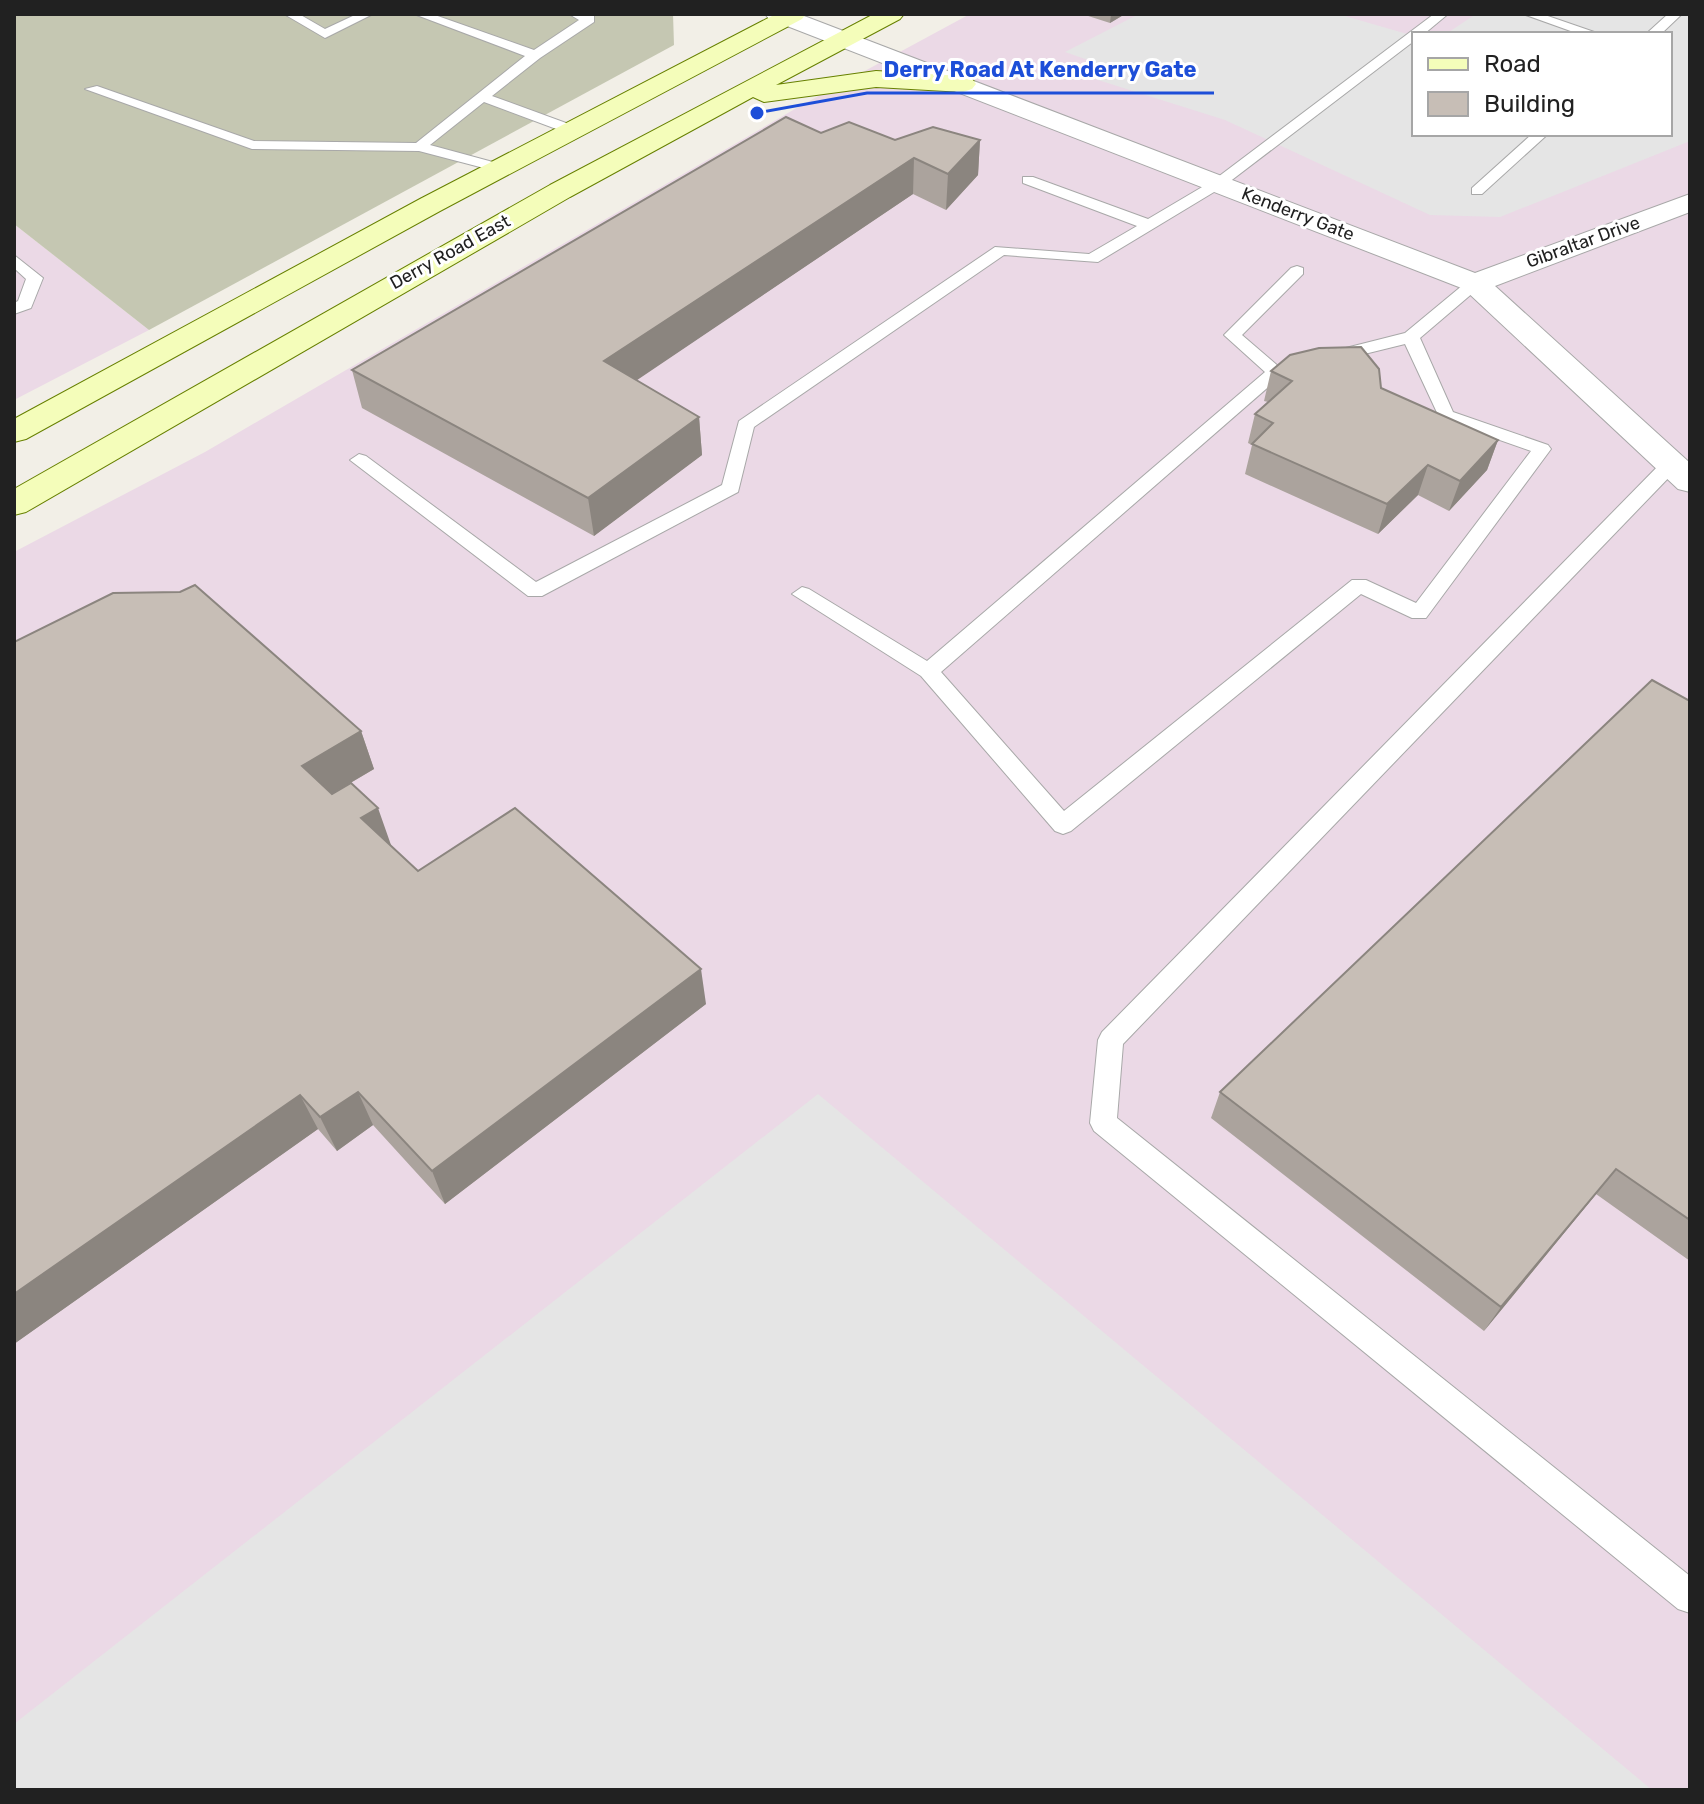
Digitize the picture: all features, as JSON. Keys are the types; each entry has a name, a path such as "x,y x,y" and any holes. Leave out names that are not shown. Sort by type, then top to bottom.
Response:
{"main road":[{"name":"Derry Road East","path":"14,504 560,191 892,14"},
{"path":"14,432 786,15"},
{"path":"727,101 876,79 963,84"},
{"path":"499,168 560,191"},
{"path":"294,279 354,307"}],"street":[{"name":"Kenderry Gate","path":"786,15 1475,283 1680,473"},
{"name":"Gibraltar Drive","path":"1475,283 1690,202"}],"lane":[{"path":"290,14 325,34 367,14"},
{"path":"420,14 535,55"},
{"path":"419,147 535,55 589,19 575,14"},
{"path":"1419,32 1442,14"},
{"path":"1529,14 1587,32"},
{"path":"1655,32 1676,14"},
{"path":"359,460 535,591 731,488 745,425 1001,250 1092,259 1219,183 1412,37"},
{"path":"92,89 252,145 419,147 499,168"},
{"path":"482,97 572,130"},
{"path":"1477,191 1539,136"},
{"path":"1028,180 1149,225"},
{"path":"14,260 35,278 25,304 14,309"},
{"path":"1275,372 1232,335 1297,271"},
{"path":"928,671 1275,372 1411,337 1475,283"},
{"path":"802,594 928,671 1063,825 1359,585 1419,613 1542,449 1446,415 1411,337"},
{"path":"1680,473 1111,1040 1103,1123 1690,1597"}],"shaded area":[{"path":"14,14 673,14 674,45 149,330 14,224"},
{"path":"970,14 1690,14 1690,1790 14,1790 14,552 205,452 800,106"},
{"path":"1139,14 1338,14 1412,35 1412,136 1672,136 1672,32 1449,32 1476,14 1690,14 1690,141 1500,217 1430,215 1225,120 1079,74 1091,61 1065,52"},
{"path":"14,224 149,330 14,400"},
{"path":"818,1094 1652,1790 14,1790 14,1724"}],"building":[{"path":"786,117 821,133 849,122 895,140 933,127 980,140 948,174 914,158 604,361 699,417 588,498 352,370"},
{"path":"1361,347 1379,369 1381,388 1498,440 1460,481 1428,465 1387,504 1252,444 1273,423 1255,414 1292,381 1271,371 1290,355 1319,348"},
{"path":"195,585 361,731 302,766 332,794 351,783 378,808 361,818 418,871 515,808 701,969 432,1171 358,1092 320,1117 300,1095 14,1294 14,642 113,593 180,592"},
{"path":"1652,680 1690,701 1690,1220 1616,1169 1501,1307 1220,1092"}],"place":[{"name":"Derry Road At Kenderry Gate","path":"757,113"}]}
